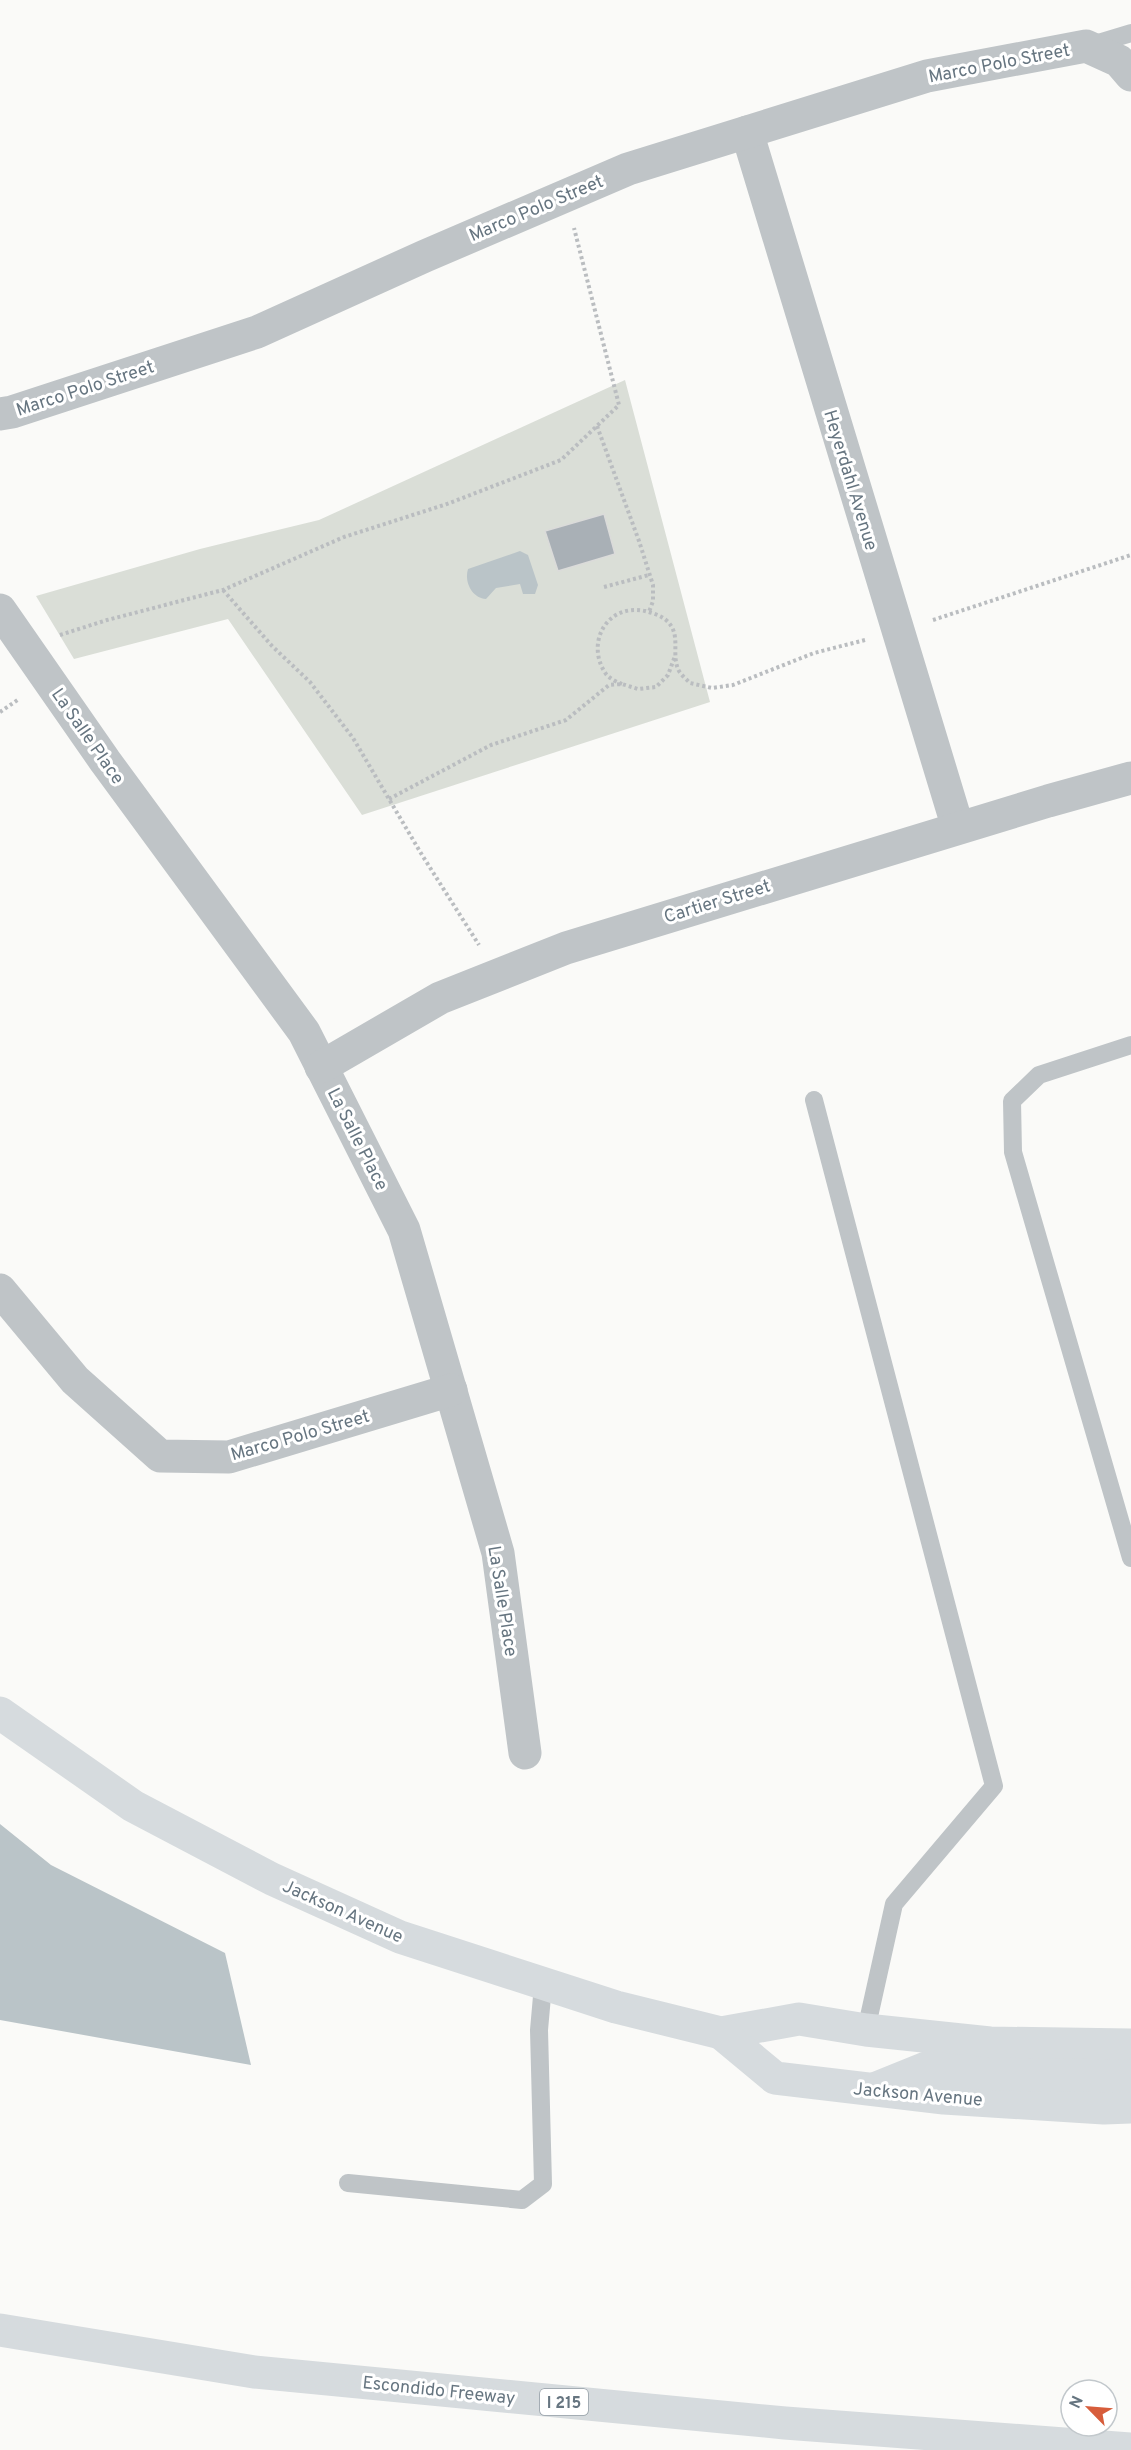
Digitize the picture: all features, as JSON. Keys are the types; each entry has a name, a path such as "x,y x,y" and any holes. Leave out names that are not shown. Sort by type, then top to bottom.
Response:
{"main road":[{"name":"Jackson Avenue","path":"0,1713 133,1806 272,1879 400,1937 616,2007 721,2033 799,2019 866,2030 990,2043 1131,2045"},
{"name":"Jackson Avenue","path":"721,2033 775,2078 967,2100 1104,2109 1131,2107"},
{"path":"869,2090 926,2068 989,2074 1131,2076"},
{"name":"Escondido Freeway","path":"0,2330 254,2372 785,2423 1131,2449"}],"street":[{"path":"1086,46 1119,62 1131,75"},
{"name":"Marco Polo Street","path":"0,414 256,332 628,169 927,76 1086,46"},
{"name":"Heyerdahl Avenue","path":"747,132 958,828"},
{"name":"La Salle Place","path":"0,610 105,761 304,1032 404,1230 498,1553 525,1753"},
{"name":"Cartier Street","path":"321,1067 440,998 566,948 958,828 1131,778"},
{"name":"Marco Polo Street","path":"0,1290 75,1380 160,1456 229,1457 451,1390"}],"lane":[{"path":"1086,46 1131,33"},
{"path":"1131,1045 1039,1076 1012,1101 1013,1152 1131,1558"},
{"path":"814,1100 994,1786 894,1904 866,2030"},
{"path":"348,2183 522,2200 543,2184 539,2030 543,1985"}],"path":[{"path":"26,647 107,620 223,590 344,537 447,504 561,460 619,405 566,196"},
{"path":"597,426 653,585 653,601 649,612"},
{"path":"676,652 668,675 656,687 638,689 607,676 597,651 598,639 603,626 610,618 625,611 649,612 667,621 676,636 678,668 690,683 712,688 733,685 814,653 897,632 1131,555"},
{"path":"604,587 649,575"},
{"path":"223,590 272,646 310,682 353,738 498,975"},
{"path":"389,799 491,745 566,720 609,685 622,684"}],"shaded area":[{"path":"625,380 710,702 362,815 228,619 74,659 36,596 200,549 319,520"},
{"path":"520,551 528,555 538,585 535,594 523,594 520,584 496,588 486,599 473,592 468,584 468,569"},
{"path":"0,1824 51,1865 225,1953 251,2065 0,2020"}],"building":[{"path":"604,514 615,554 558,571 545,531"}]}
